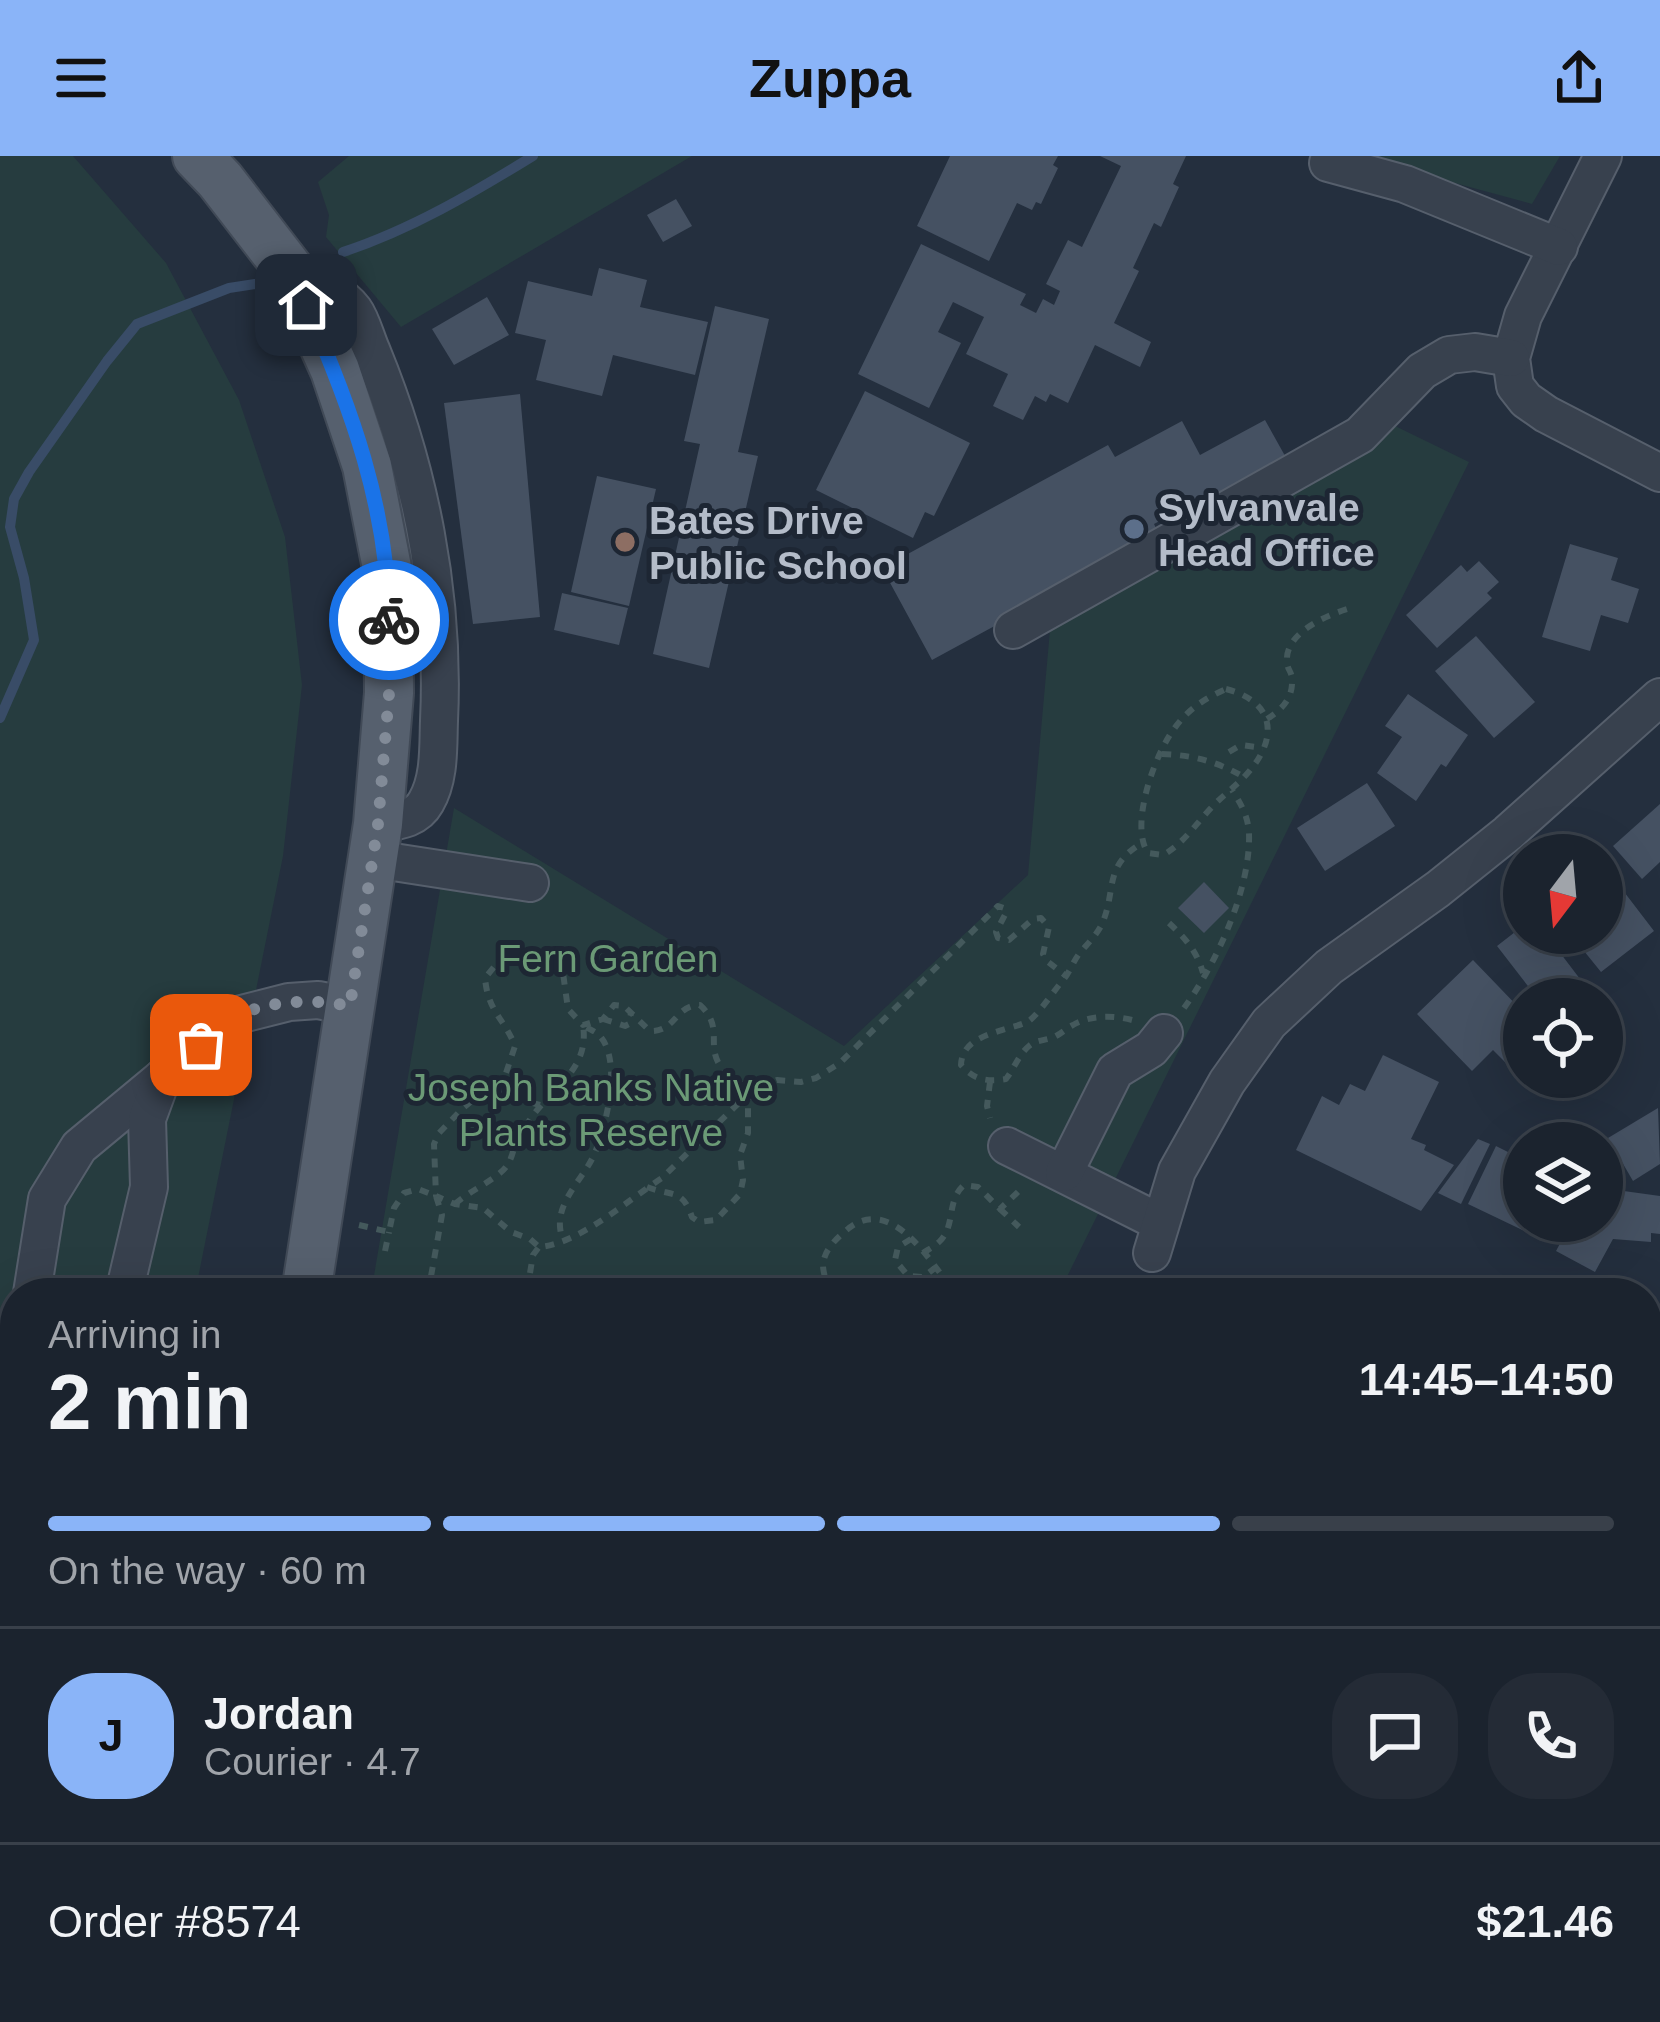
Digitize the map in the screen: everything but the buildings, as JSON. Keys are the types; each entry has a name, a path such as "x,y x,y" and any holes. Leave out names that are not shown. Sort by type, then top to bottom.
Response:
{"main road":[{"path":"197,156 291,272 335,370 368,466 388,573 389,694 376,842 308,1278"}],"street":[{"path":"1603,156 1523,316 1513,372 1526,400 1546,414 1660,473"},
{"path":"1328,163 1405,184 1559,247"},
{"path":"1013,630 1360,435 1423,371 1449,355 1475,352 1513,372"},
{"path":"1007,1146 1056,1169 1156,1238 1186,1153 1227,1082 1269,1023 1328,967 1508,833 1660,697"},
{"path":"376,842 530,883"},
{"path":"34,1278 46,1198 79,1147 163,1074 238,1015 289,1002 318,1000 350,1006"},
{"path":"1056,1169 1115,1071 1151,1048 1164,1033"},
{"path":"128,1278 149,1186 147,1119 163,1074"}],"path":[{"path":"1267,719 1288,699 1293,679 1287,662 1290,645 1317,621 1352,608"},
{"path":"1226,689 1247,695 1261,706 1267,719 1263,748 1244,777 1177,848 1163,856 1148,853 1139,830 1161,754 1173,729 1204,698 1226,689"},
{"path":"1229,752 1240,745 1263,748"},
{"path":"1161,754 1199,758 1244,777"},
{"path":"1142,843 1118,862 1099,932 1029,1021 981,1038 961,1054 961,1065 970,1075 990,1082 1006,1079 1034,1042 1053,1039 1089,1019 1115,1016 1164,1033 1188,1004 1220,947 1244,875 1249,834 1245,810 1232,790"},
{"path":"385,1251 394,1208 404,1193 418,1189 455,1204 483,1208 511,1232 539,1247 583,1231 662,1178 752,1090 777,1080 816,1078 840,1063 998,905 1006,914 996,932 998,938 1009,940 1033,919 1041,918 1049,927 1043,954 1066,976"},
{"path":"1169,922 1190,943 1204,976"},
{"path":"431,1278 442,1215 436,1196 434,1144 462,1108 506,1072 515,1046 487,997 485,978 498,962 517,956 547,959 562,974 568,1009 600,1036 610,1058 612,1079 599,1142 560,1213 563,1240"},
{"path":"583,1025 603,1018 614,1006 624,1006 650,1031 661,1031 672,1026 679,1012 700,1005 713,1023 717,1064 752,1090"},
{"path":"603,1018 625,1026 631,1011"},
{"path":"455,1204 508,1164 517,1138 576,1068 586,1043 583,1025"},
{"path":"647,1187 680,1196 699,1222 716,1220 740,1195 740,1155 748,1132 752,1090"},
{"path":"477,1098 498,1093 540,1106"},
{"path":"1000,1209 1056,1169"},
{"path":"923,1253 942,1240 954,1194 964,1185 978,1187 1019,1227"},
{"path":"826,1278 823,1264 833,1242 871,1217 888,1222 911,1239 943,1278"},
{"path":"357,1225 389,1232"},
{"path":"911,1239 898,1247 895,1260 908,1276 923,1277 935,1268"},
{"path":"530,1273 539,1247"}],"green space":[{"path":"0,156 73,156 166,263 239,400 285,537 302,685 283,856 198,1278 0,1278"},
{"path":"349,156 692,156 401,327 326,237 329,215 318,182"},
{"path":"1355,156 1560,156 1532,204"},
{"name":"Joseph Banks Native Plants Reserve","path":"1393,425 1469,462 1066,1278 374,1278 454,808 844,1046 1028,875 1051,619"}],"waterway":[{"path":"343,252 417,222 533,156"},
{"path":"0,718 34,640 10,527 14,499 29,472 137,324 229,288 255,284"}],"way so far":[{"path":"201,1045 238,1015 289,1002 318,1000 350,1006 378,824 389,694 389,620"}],"place":[{"name":"Sylvanvale Head Office","path":"1134,529"},
{"name":"Bates Drive Public School","path":"625,542"}],"route":[{"path":"306,305 335,370 368,466 388,573 389,620"}],"park label":[{"name":"Fern Garden","path":"608,958"}]}
